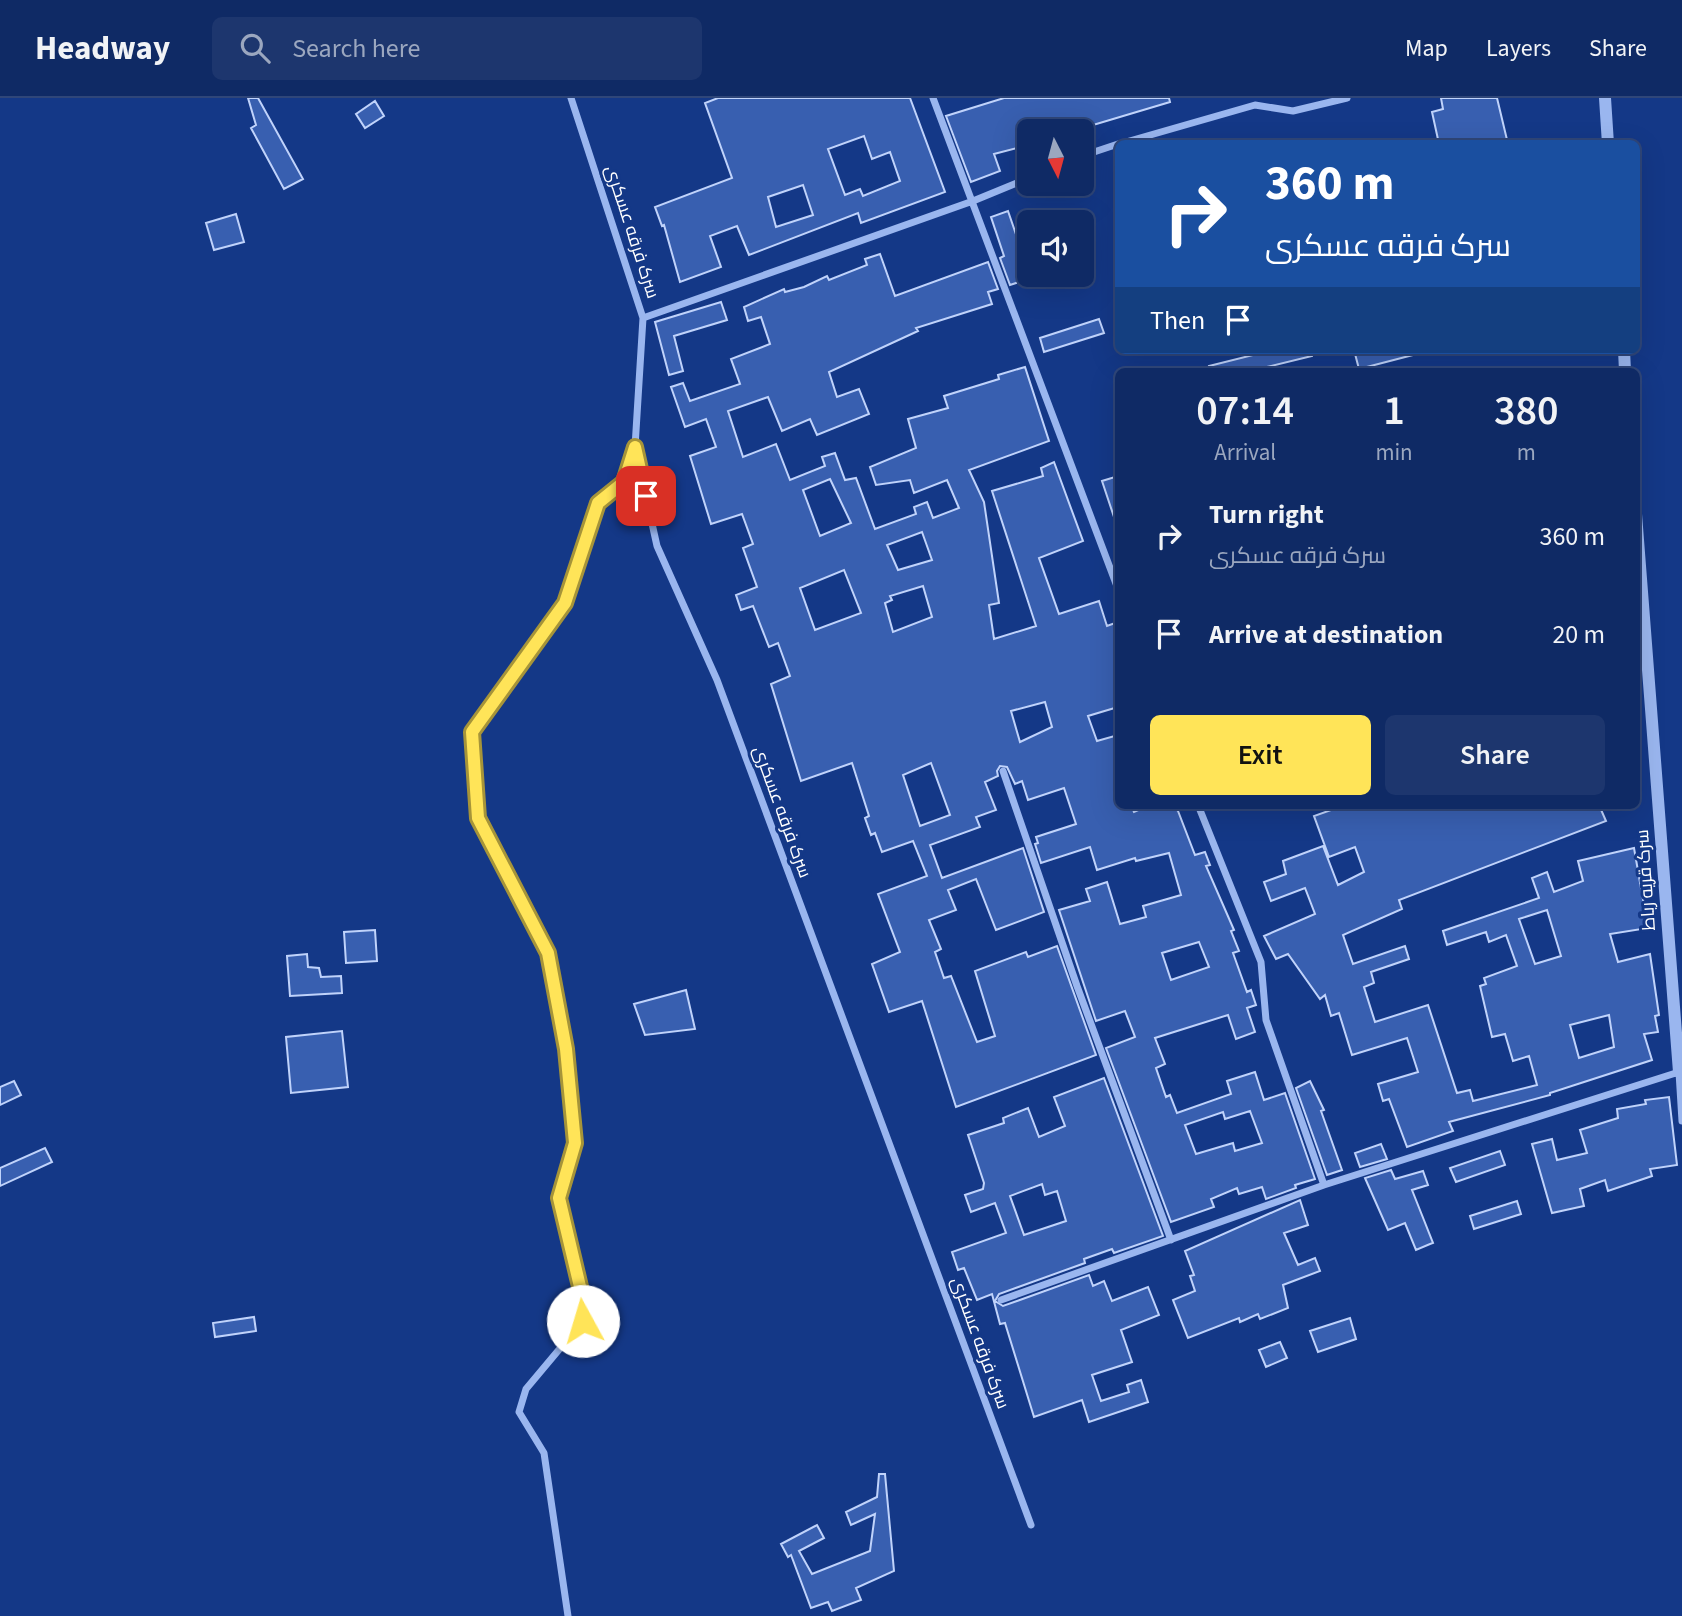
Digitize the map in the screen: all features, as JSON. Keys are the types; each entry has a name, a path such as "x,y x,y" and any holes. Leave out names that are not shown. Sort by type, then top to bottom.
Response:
{"street":[{"name":"سرک فرقه عسکری","path":"571,98 643,318 635,447 657,545 717,680 1031,1525"},
{"path":"933,98 1115,581"},
{"path":"1133,140 1255,105 1293,111 1347,98"},
{"path":"1605,98 1608,140"},
{"path":"1094,152 1115,145"},
{"path":"643,318 1017,183"},
{"path":"568,1616 544,1453 519,1412 526,1389 583,1321 582,1295 559,1198 575,1143 571,1073 548,953 478,818 472,732 565,603 598,503 624,482 635,447"},
{"name":"سرک قریه رباط","path":"1640,565 1680,1072"},
{"path":"1003,771 1077,986 1171,1240"},
{"path":"1200,809 1261,962 1266,1020 1324,1185"},
{"path":"1001,1300 1324,1185 1680,1072 1682,1121"}],"building":[{"path":"248,98 258,98 303,179 284,189 251,128 256,125"},
{"path":"718,98 910,98 945,192 861,223 858,213 749,255 737,226 710,236 721,267 680,282 664,225 662,226 655,207 732,178 705,103","holes":["864,136 872,159 890,152 900,181 863,196 860,189 845,195 828,149","803,185 813,215 776,227 768,197"]},
{"path":"1004,98 1169,98 1170,102 1094,125 1094,119 1017,119 1017,148 994,154 1000,171 971,182 946,116"},
{"path":"1441,98 1497,98 1507,140 1438,140 1432,112 1443,109"},
{"path":"375,101 384,116 365,128 356,114"},
{"path":"1008,211 1017,237 1017,283 1010,285 1000,258 1004,256 991,217"},
{"path":"236,214 244,242 214,250 206,223"},
{"path":"880,254 895,296 988,262 998,289 988,292 992,304 916,328 918,331 829,372 837,397 859,389 869,414 817,435 810,419 782,431 768,397 728,411 743,457 776,444 790,480 825,466 822,457 835,453 845,480 856,478 875,529 916,514 914,507 927,502 933,518 959,508 947,480 914,493 910,480 876,485 870,467 916,448 908,419 948,408 944,396 999,379 998,375 1025,367 1049,441 969,470 984,502 999,603 989,605 994,639 1036,626 992,491 1043,476 1041,468 1054,462 1083,541 1039,558 1059,614 1099,601 1107,626 1115,623 1115,708 1088,716 1097,741 1115,736 1115,809 1133,809 1134,812 1141,809 1178,811 1195,855 1205,852 1210,865 1206,866 1234,930 1231,931 1239,951 1233,953 1247,992 1251,990 1256,1005 1247,1008 1255,1032 1236,1039 1228,1015 1155,1038 1165,1064 1156,1068 1166,1097 1170,1095 1177,1113 1231,1094 1227,1081 1255,1072 1264,1100 1285,1093 1315,1179 1266,1199 1262,1187 1239,1194 1237,1188 1211,1199 1214,1207 1171,1222 1106,1048 1135,1037 1125,1011 1096,1021 1059,910 1090,901 1086,889 1107,882 1120,924 1146,917 1143,906 1181,895 1169,853 1136,861 1135,858 1097,870 1090,847 1041,863 1035,844 1038,843 1036,837 1076,824 1064,788 1028,800 1022,781 1015,784 1007,767 1000,766 998,776 985,782 996,810 976,817 980,827 930,845 942,878 1023,848 1044,912 996,930 976,879 948,890 956,910 929,920 941,949 935,952 944,978 951,976 977,1042 995,1036 975,971 1026,952 1028,957 1057,946 1096,1055 956,1107 922,1001 889,1012 872,964 900,952 878,894 927,876 913,841 882,852 875,833 871,835 865,818 869,816 852,763 801,781 771,684 790,676 778,643 769,647 753,606 741,610 736,595 757,587 743,548 753,544 742,514 711,524 690,456 716,447 706,419 685,427 671,387 683,383 690,401 740,384 731,359 770,344 761,317 748,321 744,307 784,289 785,292 804,287 827,276 829,280 867,265 865,259","holes":["830,479 851,523 820,536 803,490","922,532 932,560 898,570 887,545","844,570 861,613 815,630 800,588","923,586 932,617 893,632 885,603 892,600 890,596","1045,702 1052,727 1020,742 1011,711","931,763 950,815 920,826 903,775","1199,942 1209,967 1171,980 1162,953","1250,1111 1262,1143 1235,1151 1233,1143 1196,1154 1185,1125 1223,1112 1225,1119"]},
{"path":"721,302 727,320 674,336 683,371 669,375 655,322"},
{"path":"1099,319 1104,333 1044,352 1040,338"},
{"path":"1257,354 1312,354 1262,368 1209,366"},
{"path":"1355,354 1413,354 1363,368 1359,368"},
{"path":"1115,477 1115,520 1102,481"},
{"path":"1334,809 1601,809 1606,821 1399,900 1402,909 1343,935 1353,964 1405,946 1409,959 1371,972 1374,983 1364,987 1375,1022 1428,1005 1457,1093 1470,1090 1473,1101 1537,1085 1529,1056 1513,1061 1505,1034 1492,1037 1480,986 1486,984 1484,978 1517,966 1506,935 1489,942 1486,932 1447,945 1443,931 1539,898 1532,878 1547,872 1554,892 1583,881 1578,861 1634,848 1648,928 1610,934 1618,962 1650,954 1659,1015 1655,1016 1658,1032 1644,1034 1652,1060 1550,1095 1449,1122 1453,1131 1407,1147 1389,1099 1383,1101 1378,1084 1418,1072 1407,1038 1352,1055 1339,1013 1331,1016 1325,995 1320,999 1288,954 1276,959 1264,936 1315,914 1305,888 1271,901 1264,882 1286,874 1283,861 1323,846 1338,885 1364,872 1355,847 1329,857 1314,816","holes":["1547,910 1561,956 1535,964 1519,919","1609,1015 1614,1047 1579,1058 1570,1025"]},
{"path":"375,930 377,961 346,963 344,932"},
{"path":"307,954 308,967 319,968 321,977 341,976 342,993 290,996 287,956"},
{"path":"686,990 695,1029 645,1035 634,1004"},
{"path":"342,1031 348,1087 291,1093 286,1037"},
{"path":"1104,1078 1163,1236 1114,1253 1112,1249 1084,1259 1085,1263 999,1294 995,1301 1003,1306 1089,1275 1093,1286 1104,1281 1112,1301 1148,1287 1159,1315 1121,1330 1132,1362 1092,1375 1101,1401 1129,1392 1127,1385 1141,1380 1148,1402 1089,1422 1082,1400 1034,1417 1005,1323 1000,1324 992,1294 977,1300 964,1268 958,1270 952,1252 1006,1233 995,1203 971,1212 965,1195 983,1189 984,1183 968,1135 1004,1123 1003,1118 1028,1108 1039,1137 1065,1126 1054,1097","holes":["1042,1184 1045,1195 1057,1191 1066,1221 1024,1235 1010,1196"]},
{"path":"14,1081 21,1095 0,1105 0,1087"},
{"path":"1310,1081 1324,1110 1321,1111 1342,1170 1327,1175 1296,1088"},
{"path":"1669,1097 1677,1165 1650,1169 1652,1176 1608,1191 1605,1180 1580,1189 1584,1206 1552,1213 1532,1144 1552,1139 1557,1160 1587,1153 1580,1130 1618,1118 1617,1109 1646,1104 1645,1100"},
{"path":"1381,1144 1387,1159 1360,1167 1355,1153"},
{"path":"45,1148 52,1162 0,1186 0,1168"},
{"path":"1500,1151 1505,1165 1456,1182 1450,1168"},
{"path":"1391,1170 1395,1179 1423,1171 1428,1185 1412,1190 1433,1243 1416,1250 1405,1223 1388,1230 1365,1178"},
{"path":"1300,1200 1308,1225 1284,1233 1298,1265 1315,1258 1320,1271 1283,1285 1288,1308 1260,1319 1258,1314 1240,1322 1239,1318 1188,1338 1173,1300 1195,1291 1190,1276 1194,1275 1185,1251"},
{"path":"1517,1201 1521,1214 1474,1229 1470,1216"},
{"path":"254,1317 256,1331 215,1337 213,1323"},
{"path":"1350,1318 1356,1339 1318,1352 1310,1331"},
{"path":"1280,1342 1287,1358 1266,1367 1259,1350"},
{"path":"879,1474 885,1474 894,1571 856,1588 861,1600 832,1611 828,1602 811,1608 791,1555 788,1557 781,1544 817,1525 824,1538 799,1551 812,1574 870,1551 875,1514 851,1525 846,1512 877,1497"}],"route":[{"path":"583,1321 582,1295 563,1225 559,1198 575,1143 571,1073 548,953 478,818 472,732 565,603 598,503 624,482 635,447 646,496"}]}
